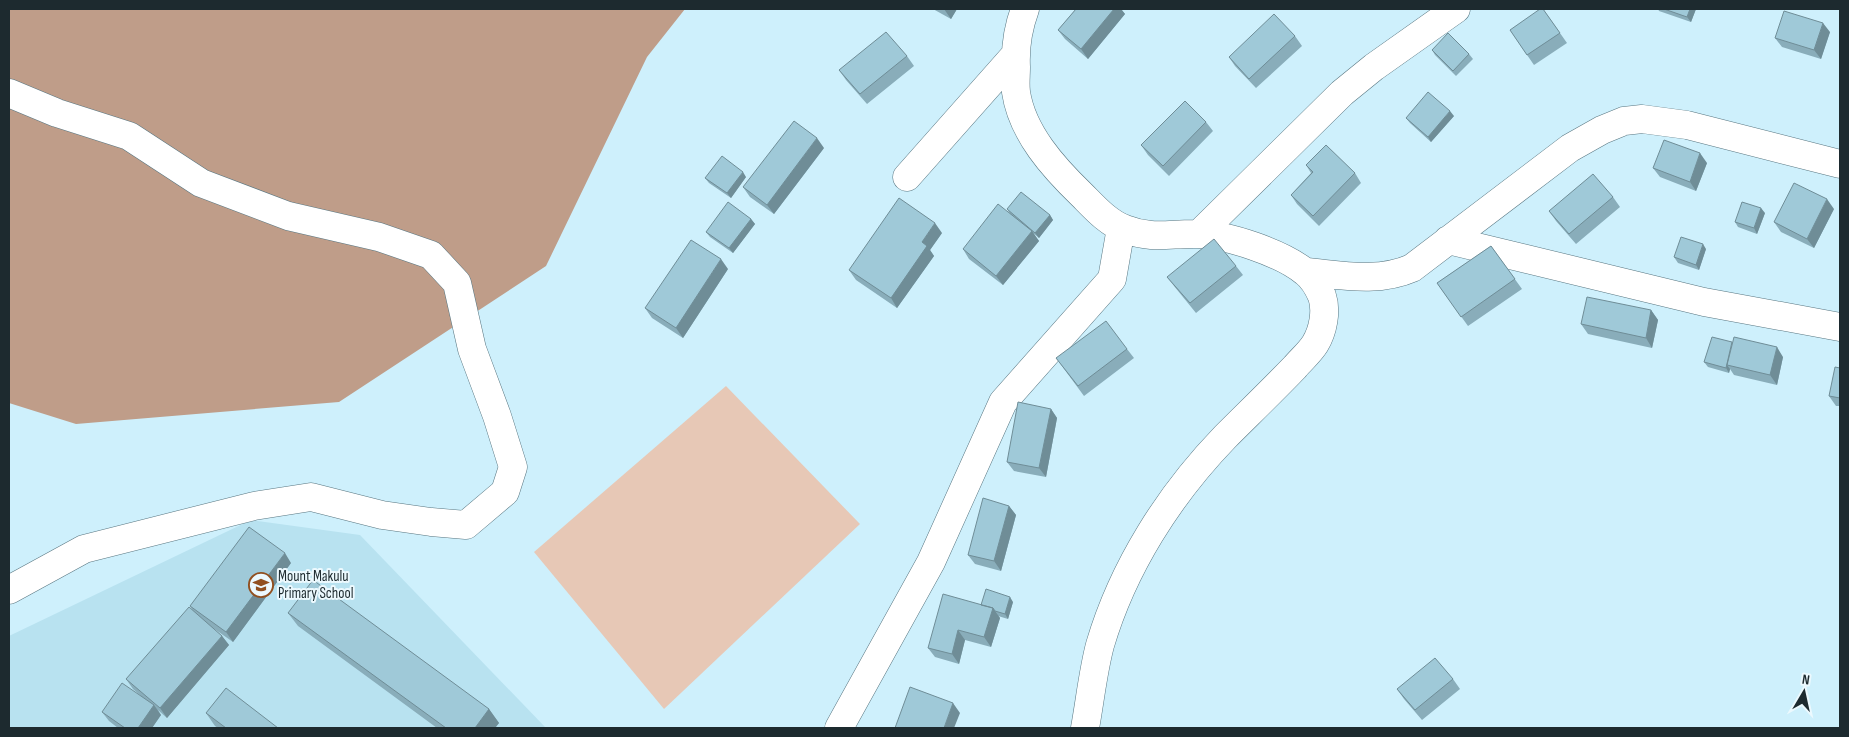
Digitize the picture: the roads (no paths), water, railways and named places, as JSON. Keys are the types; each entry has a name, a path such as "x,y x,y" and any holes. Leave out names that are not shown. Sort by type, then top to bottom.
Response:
{"street":[{"path":"1025,9 1018,27 1015,55 1016,93 1027,126 1043,152 1070,183 1100,212 1121,228 1145,236 1198,234 1223,225 1342,94 1374,67 1456,9"},
{"path":"907,177 1015,55"},
{"path":"9,93 57,113 129,136 201,183 288,216 379,237 431,254 457,283 472,349 497,416 513,467 505,492 466,525 382,515 311,497 254,506 84,549 9,590"},
{"path":"1223,225 1255,246 1306,272 1358,277 1381,277 1398,274 1412,268 1570,148 1602,130 1624,121 1642,119 1687,125 1840,164"},
{"path":"839,728 931,562 1003,402 1112,278 1121,228"},
{"path":"1448,240 1704,302 1840,327"},
{"path":"1085,728 1100,646 1126,577 1154,528 1186,479 1225,437 1267,398 1314,345 1322,328 1323,300 1317,286 1306,272"},
{"path":"1324,313 1358,277"}],"place":[{"name":"Mount Makulu Primary School","path":"261,585"}]}
